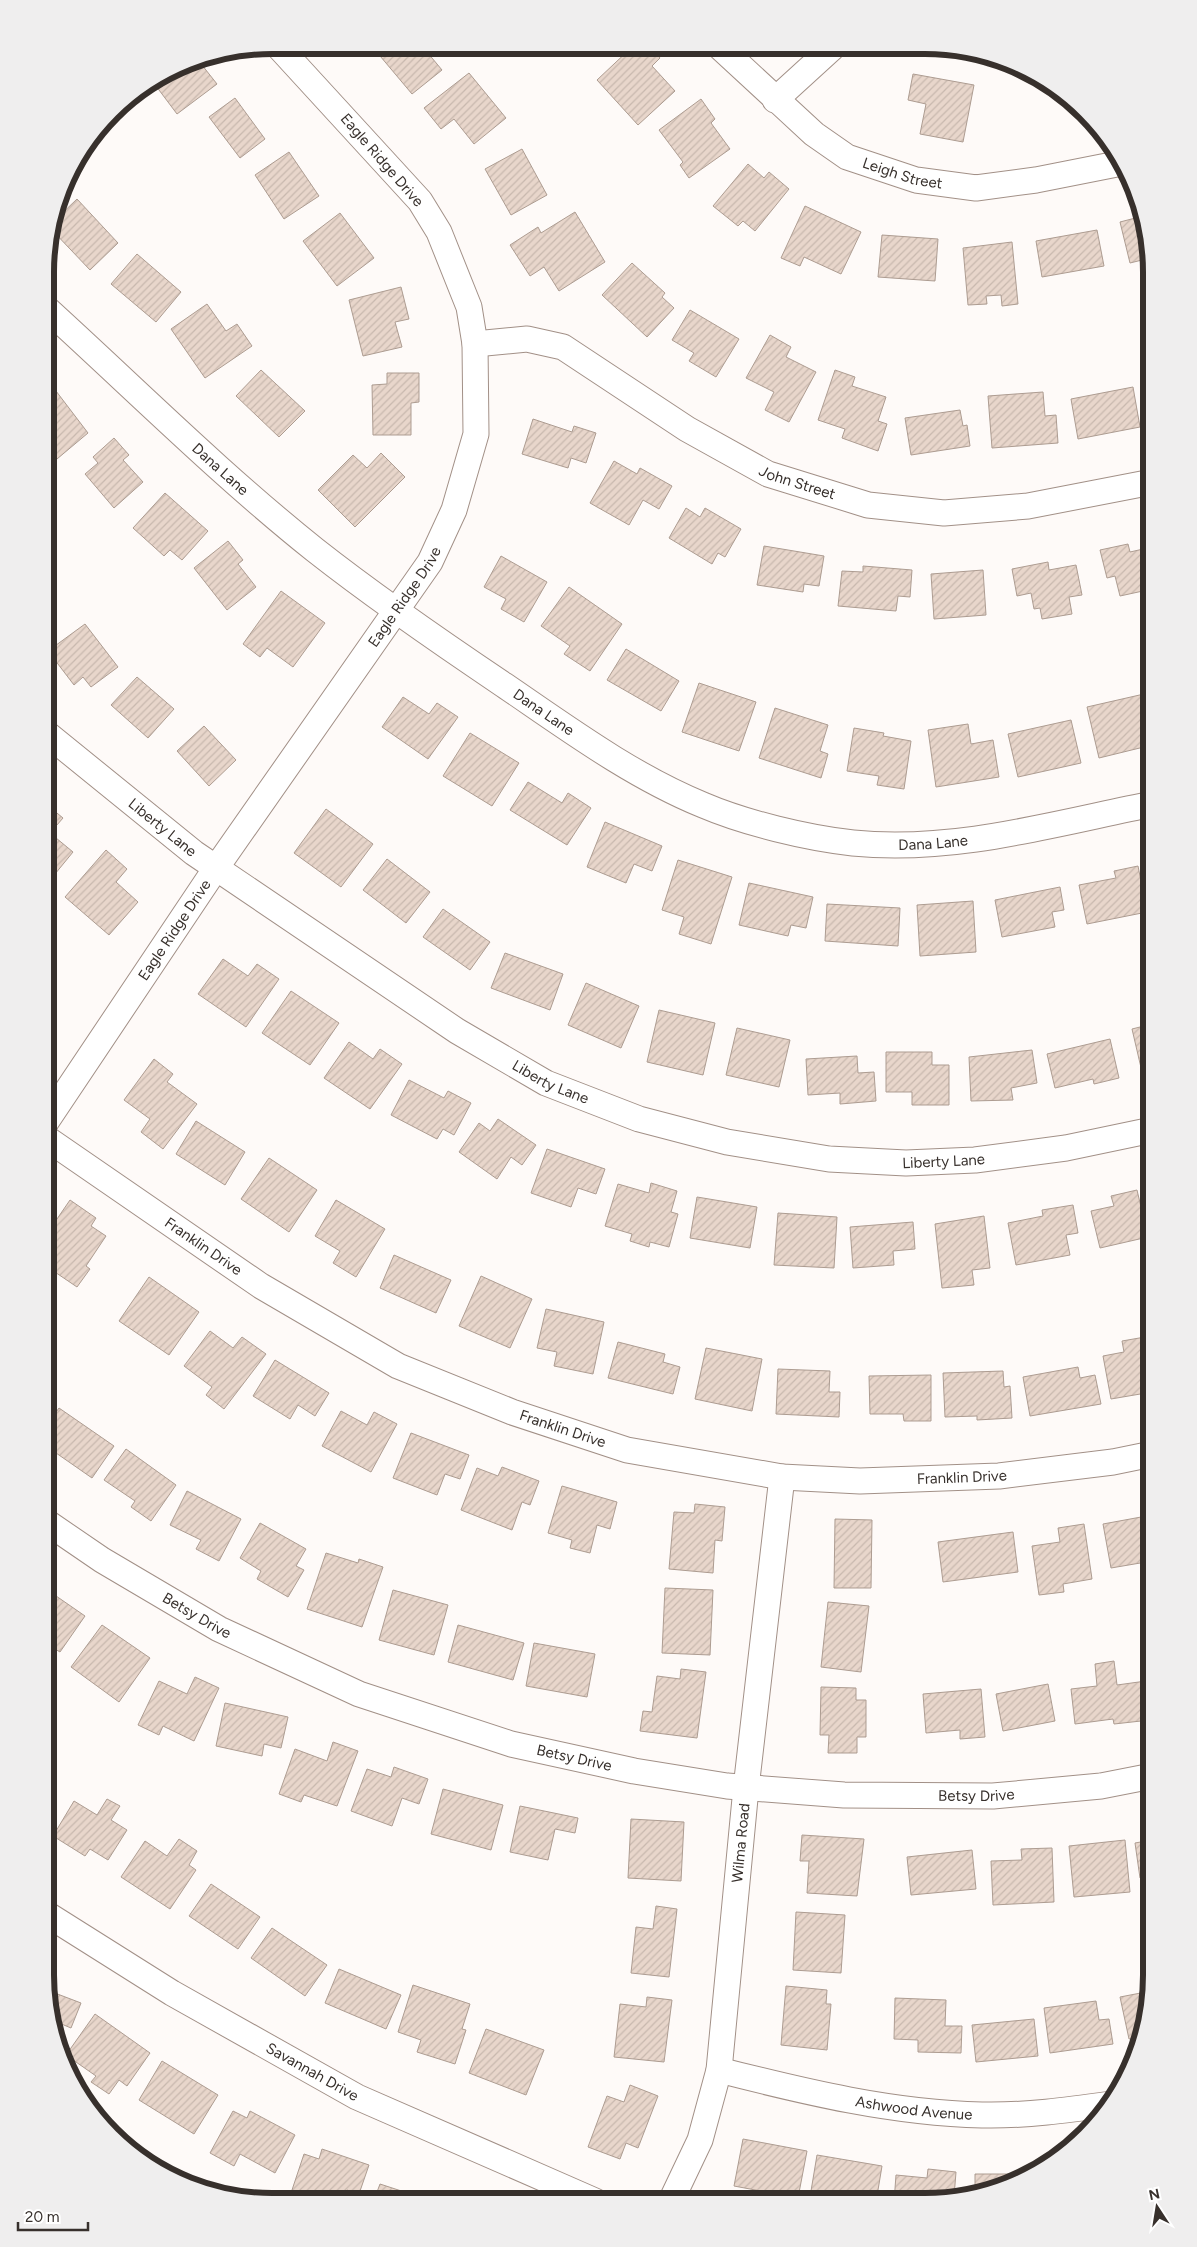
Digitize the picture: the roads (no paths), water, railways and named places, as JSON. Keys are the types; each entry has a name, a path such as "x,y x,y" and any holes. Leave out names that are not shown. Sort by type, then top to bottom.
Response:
{"street":[{"name":"Eagle Ridge Drive","path":"54,1110 216,868 430,562 454,510 476,434 476,344 470,307 451,257 439,232 420,201 285,54"},
{"name":"Leigh Street","path":"728,54 775,100 814,134 846,157 916,180 976,188 1036,180 1115,164"},
{"path":"775,100 825,54"},
{"name":"Dana Lane","path":"54,316 210,461 315,550 396,611 561,724 628,766 703,805 776,828 850,843 912,846 970,842 1143,806"},
{"name":"John Street","path":"476,344 527,339 563,347 687,429 768,474 868,505 954,512 1028,506 1143,484"},
{"name":"Liberty Lane","path":"54,739 194,853 456,1031 546,1083 639,1119 727,1142 829,1159 906,1163 975,1160 1057,1149 1143,1132"},
{"name":"Franklin Drive","path":"54,1144 261,1286 398,1366 512,1412 627,1450 782,1477 860,1481 999,1476 1113,1462 1143,1456"},
{"name":"Wilma Road","path":"675,2193 700,2140 720,2070 746,1788 782,1477"},
{"name":"Betsy Drive","path":"54,1527 102,1560 219,1629 359,1694 511,1744 634,1771 746,1788 844,1795 993,1796 1101,1786 1143,1778"},
{"name":"Savannah Drive","path":"54,1919 172,1993 356,2097 577,2193"},
{"name":"Ashwood Avenue","path":"720,2070 790,2088 904,2109 982,2115 1058,2111 1100,2105"}]}
